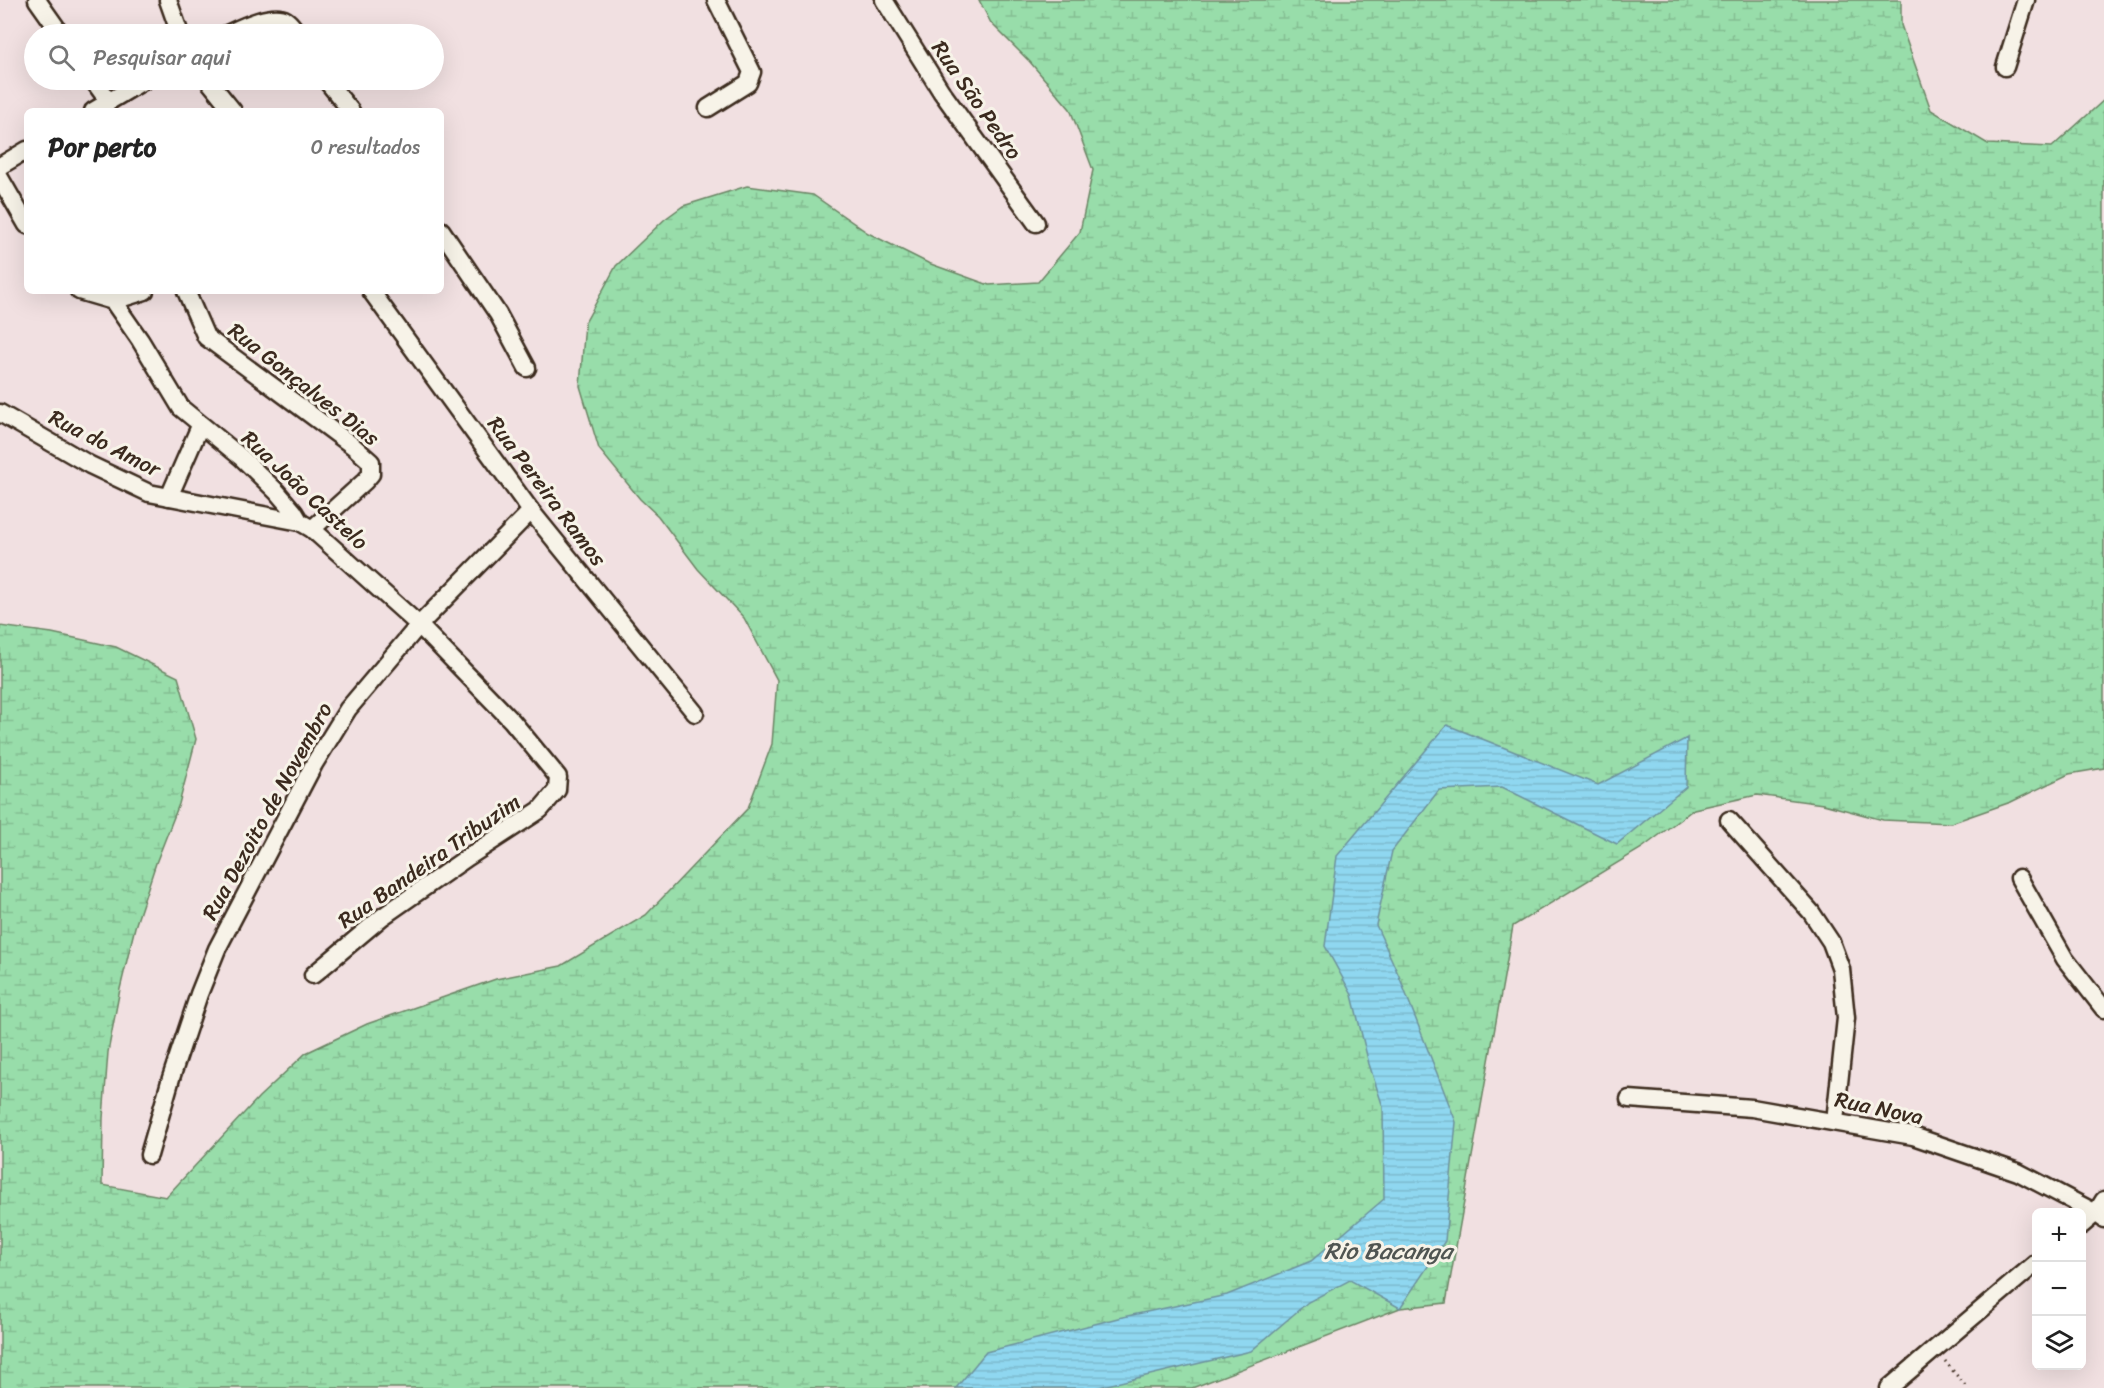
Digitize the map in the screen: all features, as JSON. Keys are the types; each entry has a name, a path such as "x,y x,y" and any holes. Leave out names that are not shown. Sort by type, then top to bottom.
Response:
{"street":[{"path":"37,0 54,24"},
{"path":"168,0 176,24"},
{"path":"708,108 748,83 753,72 716,0"},
{"name":"Rua São Pedro","path":"884,0 941,92 1036,224"},
{"path":"2005,67 2026,0"},
{"path":"253,24 266,19 284,19 291,24"},
{"path":"100,90 109,102"},
{"path":"98,108 129,90"},
{"path":"216,90 231,108"},
{"path":"334,90 349,108"},
{"path":"0,166 24,152"},
{"path":"0,178 24,220"},
{"path":"444,234 498,314 527,368"},
{"path":"89,294 113,301 135,294"},
{"name":"Rua Gonçalves Dias","path":"187,294 206,337 353,446 371,462 371,474 366,481 306,526"},
{"name":"Rua Pereira Ramos","path":"373,294 531,511 695,713"},
{"name":"Rua João Castelo","path":"113,301 140,340 180,408 242,458 277,492 306,526 419,625 512,721 558,777"},
{"name":"Rua do Amor","path":"0,412 90,465 149,493 306,526"},
{"path":"169,498 201,426"},
{"name":"Rua Dezoito de Novembro","path":"149,1155 171,1078 199,994 217,949 314,764 348,709 419,625 531,511"},
{"name":"Rua Bandeira Tribuzim","path":"313,975 382,917 540,810 557,790 558,777"},
{"path":"1729,820 1811,912 1831,942 1841,969 1846,1018 1835,1121"},
{"path":"2019,878 2065,959 2104,1009"},
{"name":"Rua Nova","path":"1629,1099 1752,1108 1912,1136 2018,1172 2101,1210"},
{"path":"2086,1222 2101,1210"},
{"path":"1889,1388 2032,1267"}],"path":[{"path":"1936,1349 1966,1388"}],"green space":[{"path":"979,0 1901,0 1901,25 1931,110 1988,144 2052,147 2104,100 2104,768 2069,774 2011,802 1951,823 1883,820 1823,804 1757,795 1694,809 1642,848 1513,926 1446,1303 1400,1308 1192,1388 0,1388 0,626 52,633 116,647 178,677 196,739 179,804 135,927 108,1052 103,1118 102,1185 166,1197 259,1097 306,1053 367,1024 496,979 561,966 646,915 748,808 772,744 777,680 744,618 698,569 658,516 640,499 599,449 580,386 585,323 616,266 665,219 683,206 747,186 813,195 868,233 928,263 989,285 1038,282 1080,232 1093,170 1070,109 1030,62 991,23"}],"water":[{"name":"Rio Bacanga","path":"1447,725 1598,785 1687,738 1686,787 1617,844 1502,787 1439,790 1392,851 1376,925 1399,976 1456,1122 1445,1241 1400,1308 1350,1280 1308,1302 1251,1351 1095,1388 956,1388 986,1352 1118,1318 1227,1295 1311,1261 1384,1199 1383,1107 1369,1064 1352,995 1325,946 1337,856"}]}
